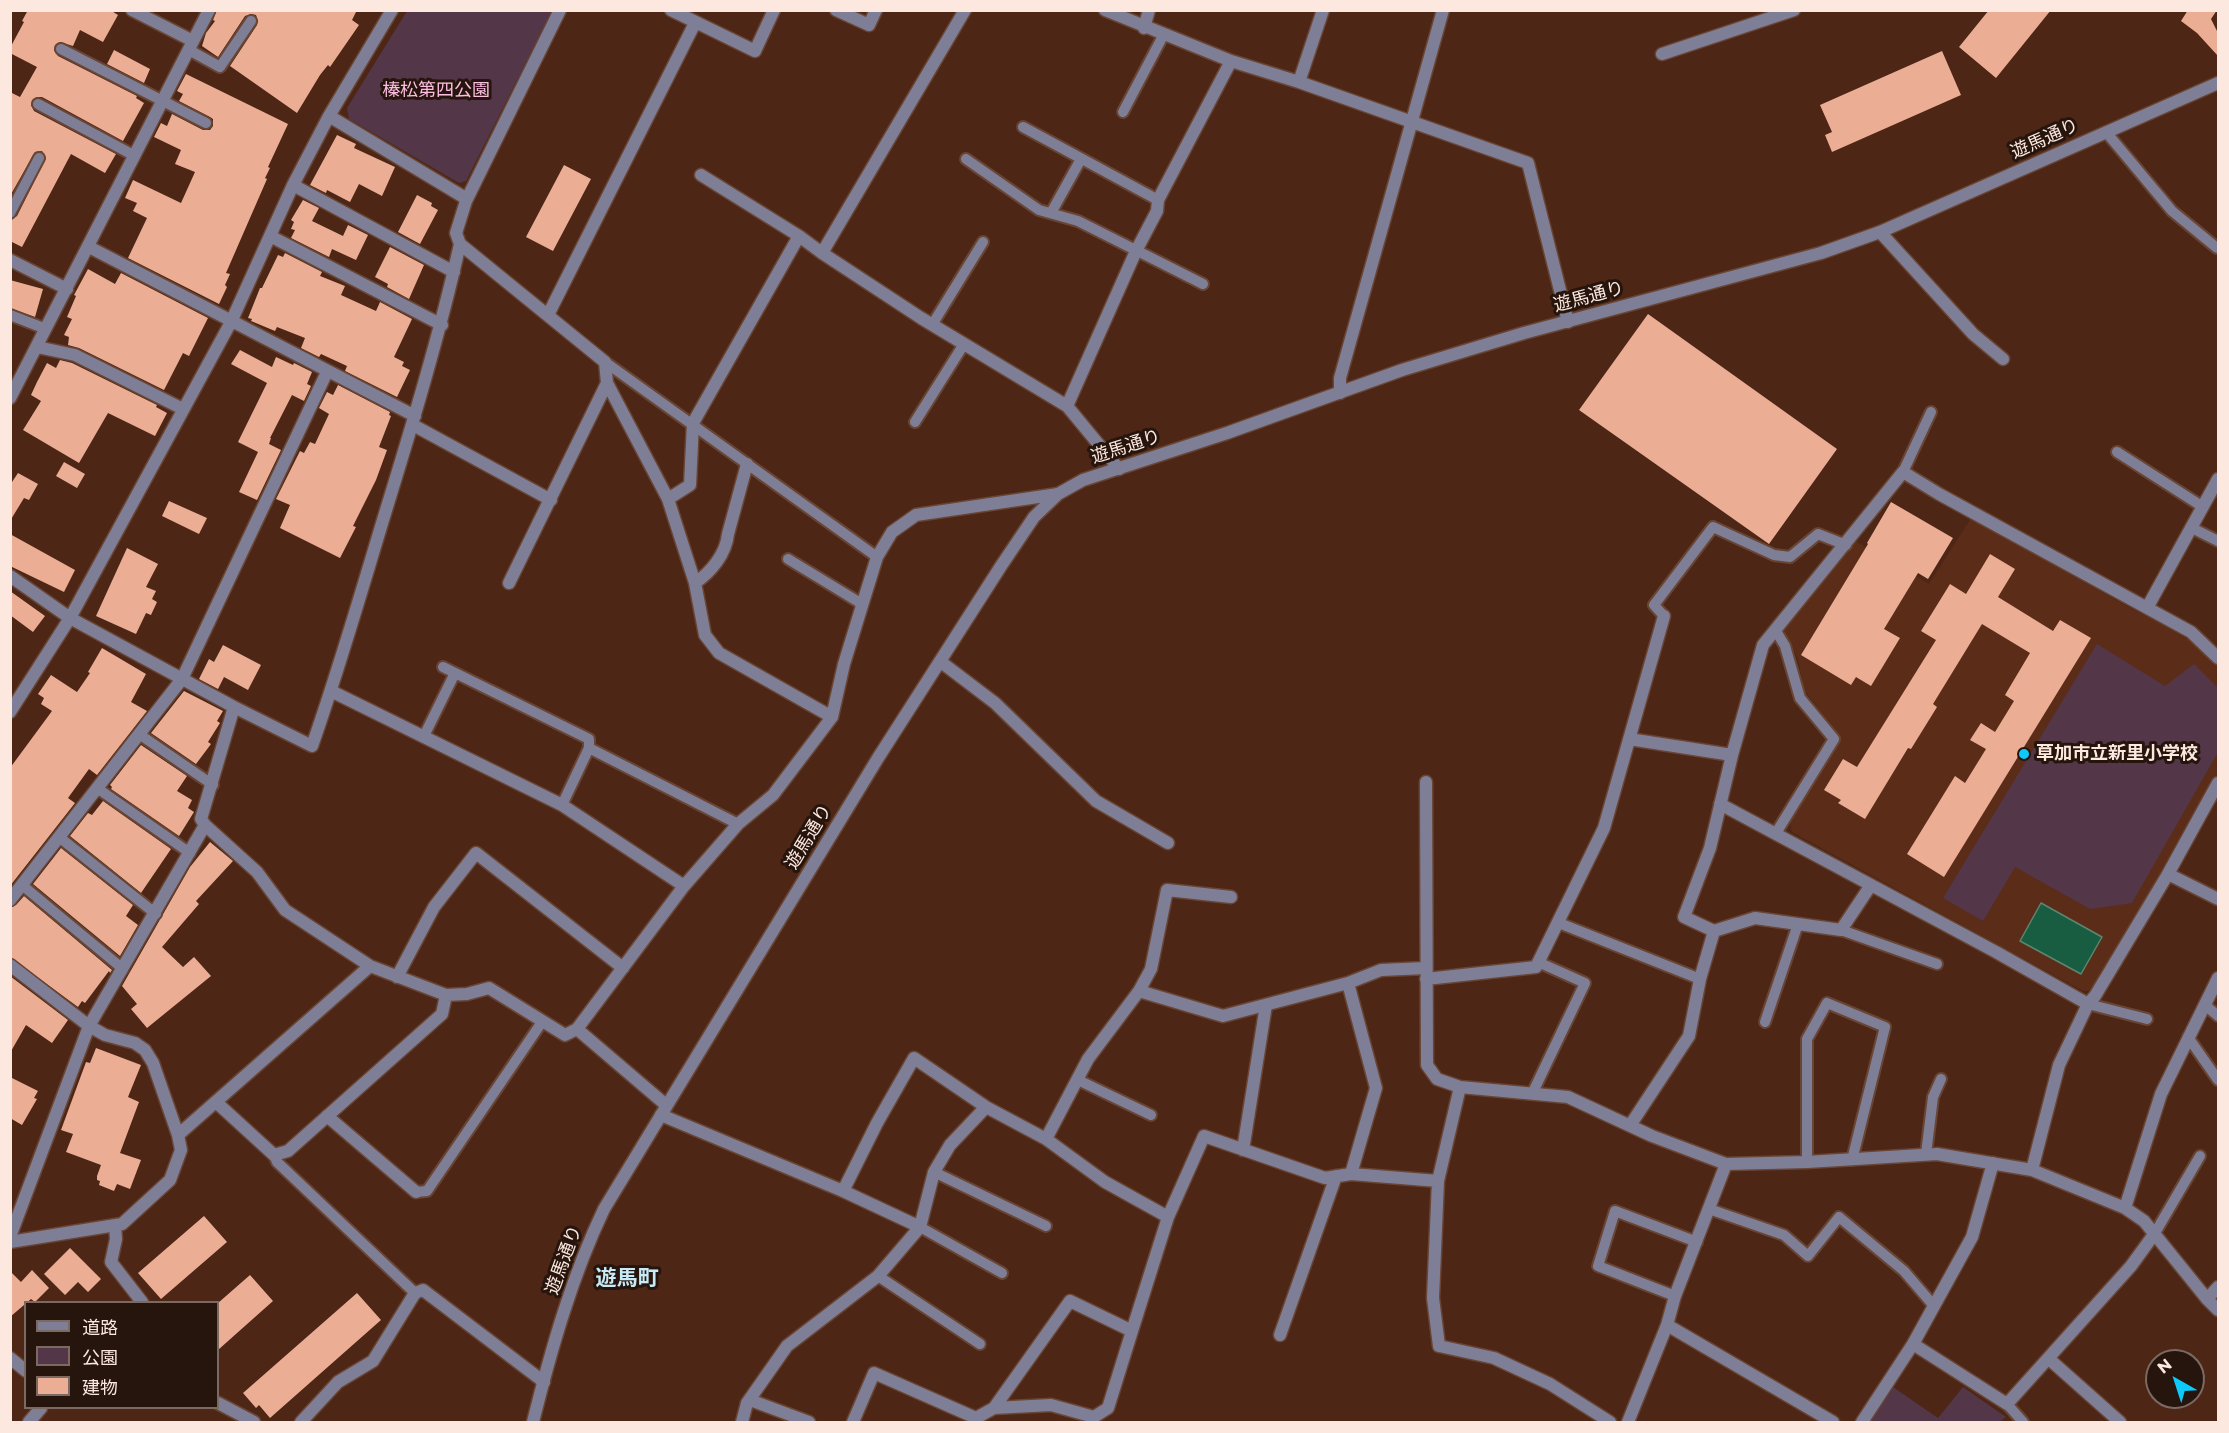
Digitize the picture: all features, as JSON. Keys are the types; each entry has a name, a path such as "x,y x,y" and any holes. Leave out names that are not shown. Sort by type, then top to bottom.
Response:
{"street":[{"path":"132,10 191,46"},
{"path":"10,398 209,10"},
{"path":"10,712 70,618 231,322 293,186 329,116 392,10"},
{"path":"560,10 467,199 456,233 460,244 604,362 607,383 668,499 695,583 705,635 718,652 832,717"},
{"path":"670,10 755,51 774,10"},
{"path":"836,10 869,25 876,10"},
{"path":"822,253 965,10"},
{"path":"1105,10 1144,28 1231,61 1299,82 1528,163 1568,322"},
{"path":"1144,28 1149,10"},
{"path":"1299,82 1323,10"},
{"path":"1340,393 1340,378 1443,10"},
{"path":"1744,10 1749,24"},
{"path":"1662,54 1794,10"},
{"path":"548,315 695,23"},
{"path":"1067,406 1136,251 1157,211 1158,200 1231,61"},
{"name":"遊馬通り","path":"533,1422 587,1244 604,1209 878,758 1000,566 1034,517 1058,494 1083,480 1413,367 1810,256 1880,232 2218,83"},
{"path":"329,116 467,199"},
{"path":"701,175 799,236 932,324 1067,406 1119,469"},
{"path":"293,186 454,272"},
{"path":"1880,232 1973,334 2003,359"},
{"path":"270,236 442,325"},
{"path":"668,499 690,485 693,426 799,236"},
{"path":"10,576 70,618 234,707 312,746 414,421 442,325 460,244"},
{"path":"89,247 327,372 551,500"},
{"path":"10,260 67,289"},
{"path":"37,347 75,356 183,409"},
{"path":"10,900 182,679 327,372"},
{"path":"509,583 607,383"},
{"path":"695,583 708,574 727,545 747,464"},
{"path":"1871,885 1841,930 1755,918 1714,931 1684,917 1710,848 1732,755 1763,645 1903,472 2190,632 2218,658"},
{"path":"2147,608 2218,479"},
{"path":"234,707 213,785 201,819 257,872 285,910 370,966 446,995 467,994 489,987 565,1035 578,1029 684,886 738,824 773,795 832,717 844,664 862,604 877,558 892,532 916,515 1058,494"},
{"path":"1139,991 1223,1016 1348,983 1381,970 1426,974 1536,967 1604,828 1664,616"},
{"path":"941,662 994,703 1096,801 1168,843"},
{"path":"331,691 562,805 684,886"},
{"path":"1629,739 1732,755"},
{"path":"1426,782 1428,1065 1437,1079 1460,1087 1568,1097 1631,1124 1652,1136 1726,1164 1852,1160 1937,1154 2032,1170 2125,1208 2144,1221 2218,1310"},
{"path":"2032,1170 2058,1065 2088,1004 2168,874 2218,783"},
{"path":"1720,804 2088,1004"},
{"path":"10,1237 89,1026 206,825"},
{"path":"397,977 434,907 476,853 623,968"},
{"path":"2168,874 2218,899"},
{"path":"1046,1139 1088,1059 1139,991 1151,969 1167,890 1231,897"},
{"path":"1631,1124 1689,1036 1700,979 1714,931"},
{"path":"10,965 89,1026 105,1035 135,1043 145,1050 153,1063 181,1150 170,1180 122,1224 10,1242"},
{"path":"178,1135 370,966"},
{"path":"2125,1208 2161,1094 2218,978"},
{"path":"1348,983 1377,1088 1351,1174"},
{"path":"216,1102 274,1155 288,1151 442,1014 446,995"},
{"path":"1243,1150 1266,1005"},
{"path":"578,1029 663,1110 920,1227"},
{"path":"843,1191 877,1123 914,1058 986,1107 1046,1139 1105,1182 1168,1217"},
{"path":"1460,1087 1438,1181 1433,1298 1439,1346 1494,1358 1550,1384 1596,1419 1610,1422"},
{"path":"742,1422 750,1400 788,1346 878,1276 920,1227 934,1172 950,1145 986,1107"},
{"path":"327,1116 417,1192"},
{"path":"994,1408 1051,1405 1094,1420 1108,1408 1168,1217 1204,1136 1325,1178 1351,1174 1438,1181"},
{"path":"1862,1422 1913,1344 1972,1238 1993,1163"},
{"path":"1628,1422 1667,1325 1675,1296 1726,1164"},
{"path":"1280,1335 1336,1176"},
{"path":"115,1225 116,1239 111,1262 140,1301"},
{"path":"1913,1344 2007,1404 2131,1266 2155,1233"},
{"path":"2207,1299 2218,1287"},
{"path":"301,1422 338,1382 374,1361 415,1293 423,1290 544,1382"},
{"path":"853,1422 874,1373 975,1420 994,1408 1070,1301 1132,1331"},
{"path":"1667,1325 1833,1422"},
{"path":"10,1358 24,1369"},
{"path":"2049,1359 2120,1422"},
{"path":"750,1400 809,1422"},
{"path":"219,1404 254,1422"},
{"path":"28,1422 39,1409"}],"lane":[{"path":"191,46 220,67 251,21"},
{"path":"1123,112 1164,34"},
{"path":"62,49 206,123"},
{"path":"38,104 135,156"},
{"path":"1023,127 1158,200"},
{"path":"2106,132 2172,211 2217,248"},
{"path":"10,213 39,158"},
{"path":"966,159 1040,210 1078,221 1203,284"},
{"path":"1051,213 1081,159"},
{"path":"932,324 983,242"},
{"path":"10,315 46,328"},
{"path":"915,422 964,344"},
{"path":"604,362 877,558"},
{"path":"1903,472 1931,412"},
{"path":"2117,452 2204,507"},
{"path":"1664,616 1654,605 1713,527 1774,555 1790,557 1818,534 1846,544"},
{"path":"2192,528 2218,541"},
{"path":"788,559 862,604"},
{"path":"1776,631 1785,646 1800,698 1834,739 1776,833"},
{"path":"442,667 589,739 589,748 562,805"},
{"path":"424,736 455,673"},
{"path":"139,734 213,785"},
{"path":"589,748 738,824"},
{"path":"97,788 190,853"},
{"path":"59,837 156,914"},
{"path":"22,885 123,969"},
{"path":"1559,922 1700,979"},
{"path":"1765,1022 1798,924"},
{"path":"1841,930 1937,964"},
{"path":"1532,1094 1585,983 1538,962"},
{"path":"1807,1162 1807,1039 1827,1003 1885,1027 1852,1160"},
{"path":"2088,1004 2147,1019"},
{"path":"2205,1005 2218,1016"},
{"path":"417,1192 427,1191 542,1022"},
{"path":"2188,1037 2218,1080"},
{"path":"1926,1154 1933,1097 1941,1079"},
{"path":"1078,1080 1151,1115"},
{"path":"274,1155 277,1162 415,1293"},
{"path":"2155,1233 2200,1156"},
{"path":"934,1172 1046,1226"},
{"path":"1709,1209 1784,1235 1808,1256 1839,1217 1904,1270 1934,1306"},
{"path":"1675,1296 1598,1266 1615,1211 1697,1242"},
{"path":"920,1227 1002,1273"},
{"path":"878,1276 980,1344"},
{"path":"2007,1404 2023,1422"}],"shaded area":[{"name":"草加市立新里小学校","path":"1971,518 2166,626 2198,646 2218,665 2218,773 2093,990 2083,991 1792,832 1790,823 1840,736 1804,690 1798,659 1783,629 1855,541 1929,584"},
{"path":"2041,903 2102,937 2081,974 2020,941"}],"green space":[{"name":"榛松第四公園","path":"407,11 552,11 466,181 459,183 349,119 347,108"},
{"path":"2097,644 2165,686 2194,664 2218,688 2218,752 2132,903 2090,909 2015,867 1983,921 1943,898"},
{"path":"1893,1387 1938,1418 1963,1387 2006,1417 1999,1422 1868,1422"}],"building":[{"path":"28,10 110,10 118,15 103,42 80,30 73,46 60,42 55,45 54,50 58,56 137,96 136,98 144,103 123,141 42,97 32,100 31,105 34,111 116,154 105,173 71,154 22,247 10,241 10,220 17,216 46,158 42,151 35,152 10,196 10,92 20,97 37,67 10,53 10,48"},
{"path":"217,10 357,10 352,20 359,25 330,67 328,65 320,75 297,113 230,66 257,25 256,15 245,16 218,57 202,46 206,33 215,21 213,20"},
{"path":"1989,10 2051,10 1996,78 1959,47"},
{"path":"2188,10 2217,10 2211,19 2218,33 2218,56 2197,33 2181,21"},
{"path":"114,50 150,69 144,83 107,64"},
{"path":"1942,51 1961,95 1832,152 1825,135 1832,132 1820,105"},
{"path":"186,74 288,124 268,167 270,168 265,178 267,179 226,273 230,274 219,304 128,258 147,218 133,211 137,203 125,198 133,180 181,203 195,172 175,164 181,150 154,137 161,123 167,126 172,114 203,130 210,130 213,126 213,119 179,101 183,94 177,91"},
{"path":"337,135 356,144 354,148 395,167 382,196 359,184 350,202 327,190 326,193 310,185"},
{"path":"564,165 591,179 553,251 526,237"},
{"path":"417,195 432,203 431,206 438,210 420,244 398,232"},
{"path":"303,200 319,208 312,221 343,236 348,225 368,235 356,260 332,249 329,257 291,238 295,230 291,229 294,222 291,220"},
{"path":"390,247 424,265 409,299 387,287 388,284 375,277"},
{"path":"285,253 322,272 320,276 345,286 341,295 376,311 380,302 412,319 394,357 404,362 402,366 410,370 397,397 345,371 347,366 321,354 319,357 301,348 305,338 277,327 275,331 248,318 260,288 278,255 283,257"},
{"path":"88,269 115,284 121,273 208,318 189,356 183,353 164,390 79,348 68,345 69,337 64,335 72,319 67,317 76,296 74,295"},
{"path":"10,280 43,289 35,317 10,308"},
{"path":"1648,314 1837,449 1769,544 1579,410"},
{"path":"240,350 272,367 276,357 312,372 307,384 311,386 304,401 292,395 270,438 269,444 281,450 257,500 239,492 258,452 238,442 267,383 231,364"},
{"path":"60,360 72,363 157,405 156,407 167,413 155,436 108,413 79,463 23,430 41,401 31,395 47,363 56,368"},
{"path":"338,385 390,412 391,416 379,447 387,450 376,480 353,526 356,527 340,558 280,528 290,505 276,499 300,451 304,453 310,442 315,444 329,414 319,408 327,392 333,395"},
{"path":"64,462 85,474 77,488 56,476"},
{"path":"18,473 38,484 29,500 24,498 10,521 10,485"},
{"path":"169,501 207,518 199,534 162,516"},
{"path":"1891,502 1953,538 1928,579 1918,573 1884,629 1900,638 1871,686 1856,677 1851,685 1801,655"},
{"path":"10,534 75,570 64,592 10,566"},
{"path":"127,548 158,564 146,587 156,591 152,599 157,602 151,615 146,613 136,634 96,616"},
{"path":"1990,554 2015,569 1998,597 2053,631 2060,620 2091,638 1944,877 1907,854 1955,776 1965,783 1986,749 1970,740 1981,723 1995,732 2014,701 2005,695 2030,653 1982,624 1933,704 1937,707 1911,749 1908,748 1865,819 1838,803 1841,800 1824,790 1843,759 1857,767 1936,640 1921,631 1950,584 1966,594"},
{"path":"10,591 45,616 33,632 10,615"},
{"path":"223,645 261,665 248,690 224,677 218,689 199,679 209,659 214,662"},
{"path":"102,648 146,674 131,702 147,711 97,775 89,769 68,798 75,803 10,886 10,768 52,711 41,704 44,698 38,694 51,675 77,692 90,673 88,672"},
{"path":"184,691 223,711 217,721 220,723 208,742 211,744 196,764 151,733"},
{"path":"141,745 187,776 177,791 192,800 188,808 194,812 179,836 111,789 110,785"},
{"path":"103,801 171,849 141,893 70,836 88,813 92,815"},
{"path":"210,842 233,861 196,901 199,904 162,947 183,967 194,957 211,976 147,1028 131,1009 137,1004 122,986 190,867"},
{"path":"61,848 133,905 126,916 138,925 120,956 33,884"},
{"path":"24,896 112,970 85,1003 82,1001 78,1007 10,957 10,908"},
{"path":"10,976 68,1020 52,1043 26,1025 10,1053"},
{"path":"96,1048 141,1065 128,1097 139,1102 120,1153 141,1160 130,1189 117,1184 114,1191 99,1185 100,1181 97,1180 97,1176 101,1165 66,1152 73,1134 61,1130 86,1062 90,1063"},
{"path":"10,1077 38,1091 34,1098 37,1099 22,1125 10,1118"},
{"path":"204,1216 227,1242 161,1299 138,1273"},
{"path":"70,1248 101,1279 88,1292 78,1282 65,1295 44,1274"},
{"path":"32,1270 49,1288 36,1301 31,1299 24,1301 24,1305 10,1317 10,1271 21,1282"},
{"path":"250,1275 273,1301 219,1349 219,1302"},
{"path":"357,1293 381,1320 270,1418 259,1405 256,1408 243,1393"}],"place":[{"name":"草加市立新里小学校","path":"2024,754"}],"district":[{"name":"遊馬町","path":"627,1279"}]}
